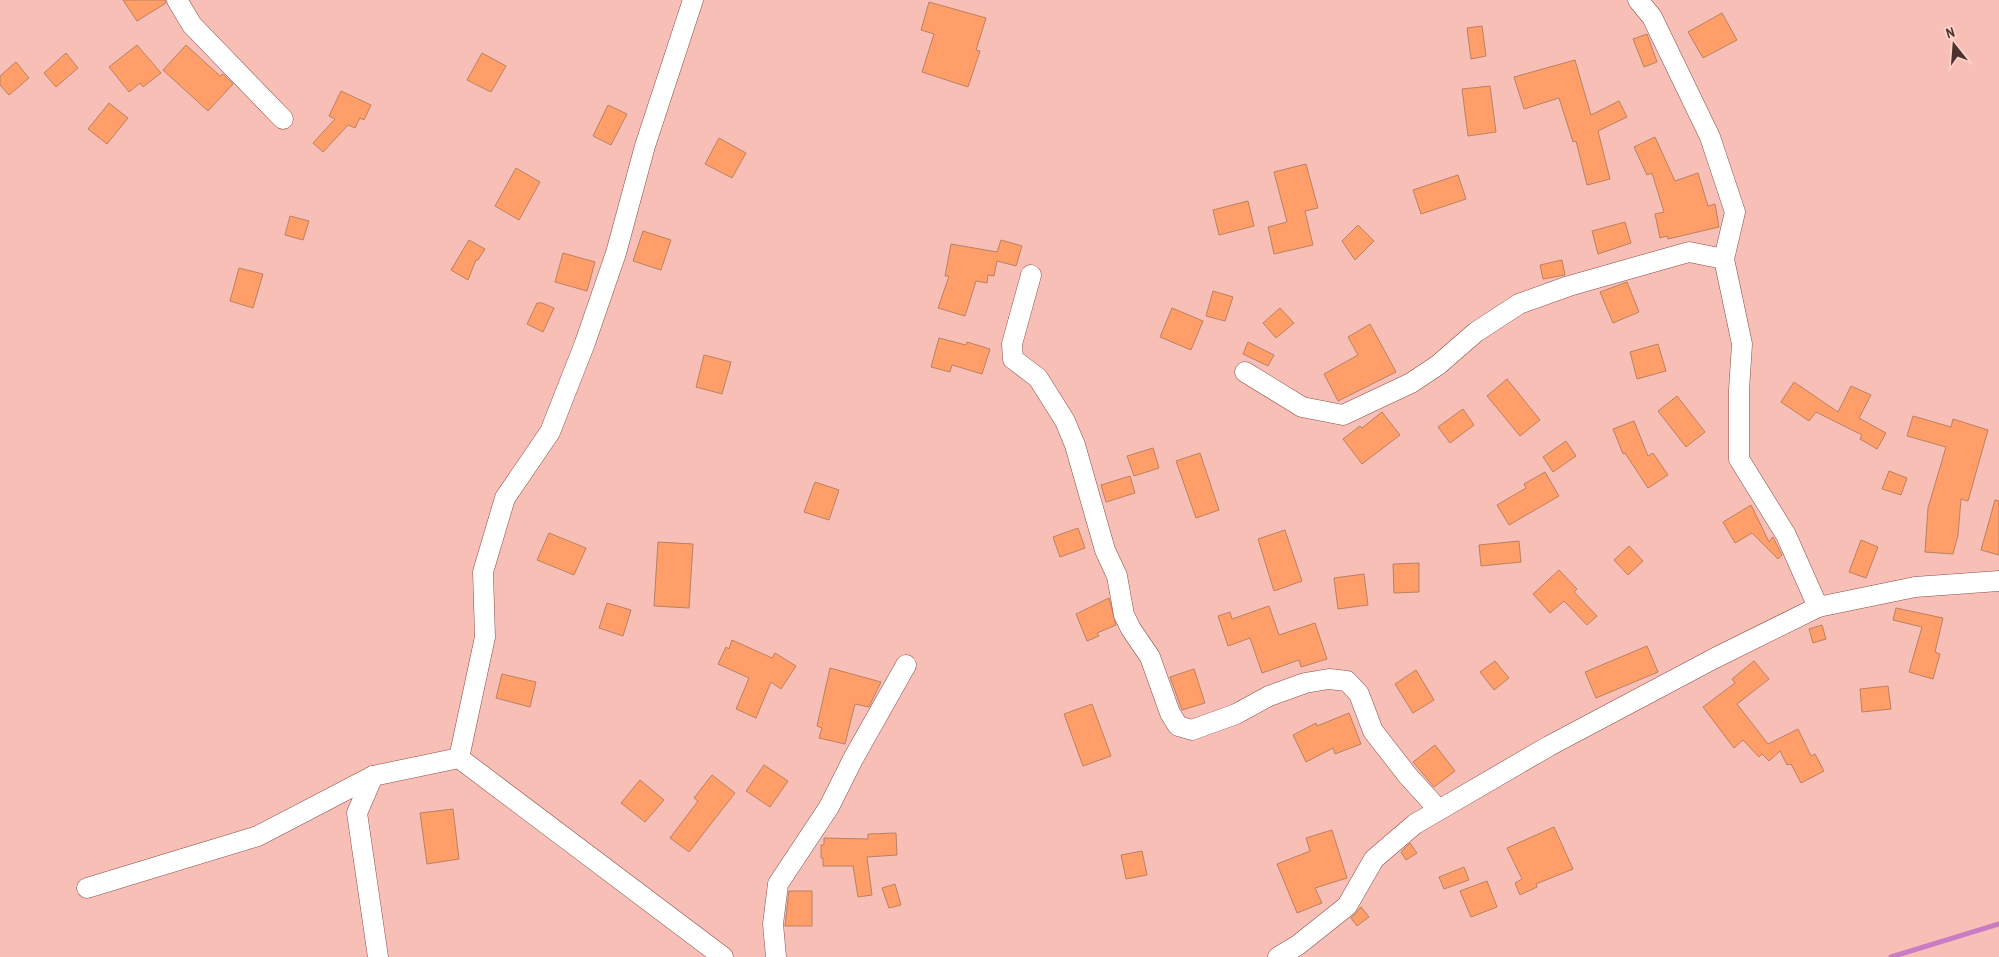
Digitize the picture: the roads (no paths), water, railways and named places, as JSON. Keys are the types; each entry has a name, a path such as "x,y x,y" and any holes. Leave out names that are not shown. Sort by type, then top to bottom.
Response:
{"street":[{"path":"177,0 192,25 283,119"},
{"path":"459,758 485,637 483,572 504,498 550,432 585,343 616,253 645,146 693,0"},
{"path":"1638,0 1652,17 1710,137 1735,212 1724,259 1742,344 1739,390 1739,459 1786,535 1818,607"},
{"path":"1244,372 1302,407 1343,415 1410,382 1438,365 1476,332 1519,304 1605,275 1690,252 1724,259"},
{"path":"1031,275 1012,344 1013,359 1038,378 1065,421 1075,446 1105,550 1117,576 1124,614 1131,629 1150,657 1167,706 1178,726 1192,730 1236,714 1269,696 1305,683 1329,679 1347,681 1358,694 1373,731 1408,776 1439,810"},
{"path":"1278,957 1298,945 1347,906 1374,859 1415,824 1549,746 1715,658 1818,607 1914,587 1999,581"},
{"path":"776,957 773,924 778,884 829,807 853,759 906,665"},
{"path":"87,888 258,836 373,776 459,758 723,957"},
{"path":"373,776 357,813 378,957"}],"waterway":[{"path":"1891,957 1999,924"}]}
